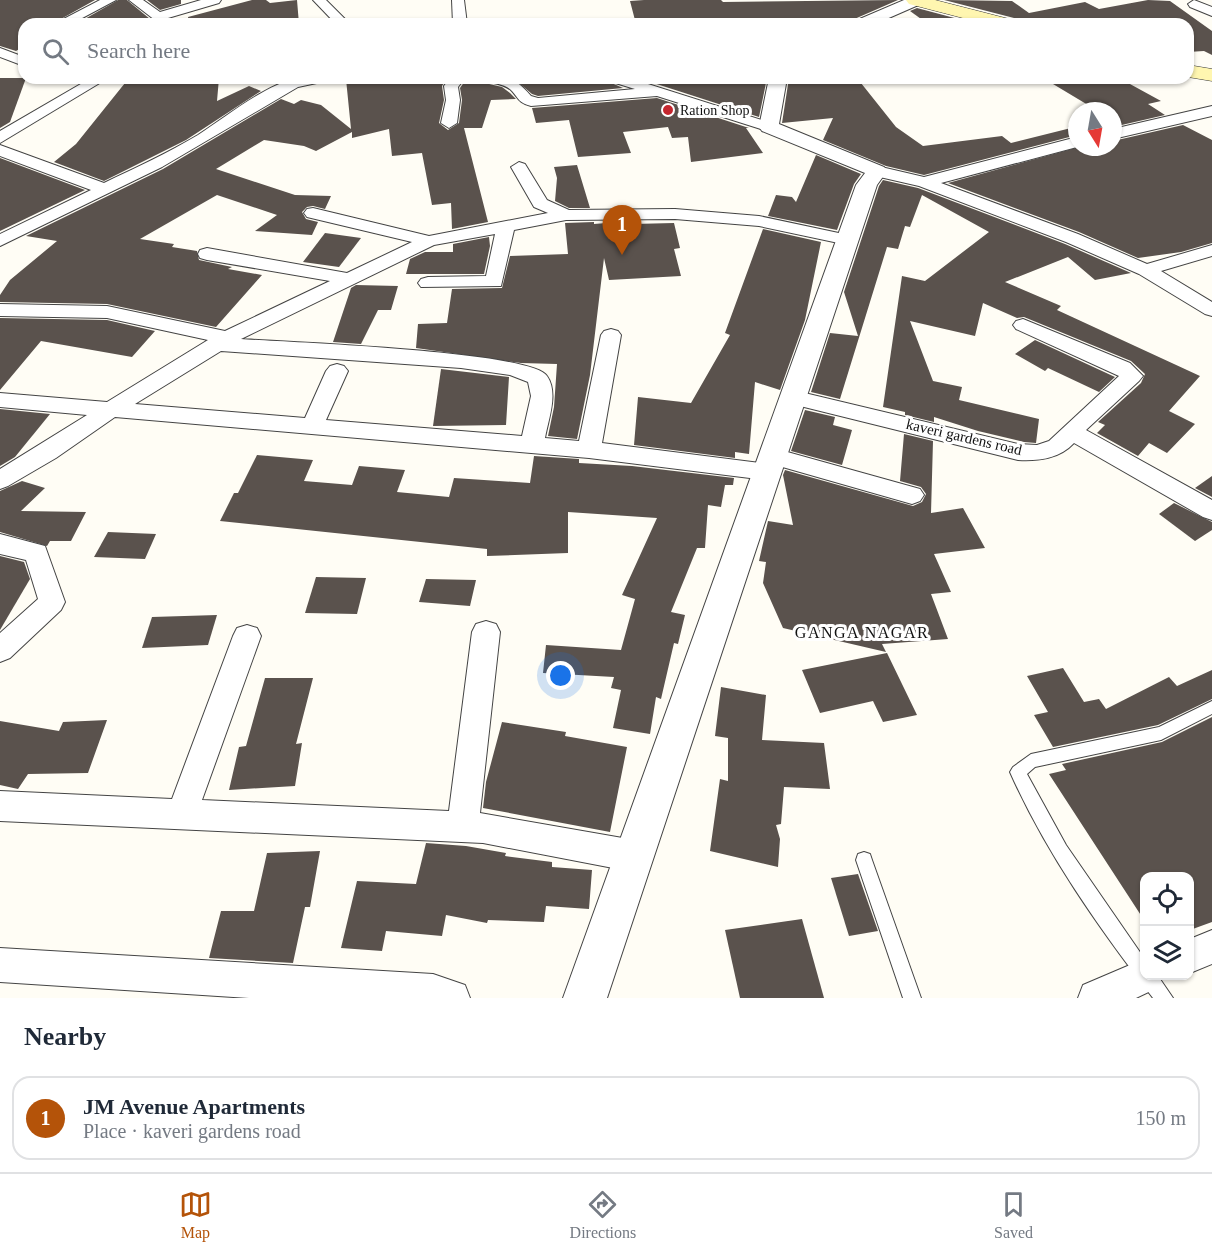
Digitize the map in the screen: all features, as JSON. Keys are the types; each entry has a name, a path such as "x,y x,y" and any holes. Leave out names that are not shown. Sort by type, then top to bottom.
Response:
{"main road":[{"path":"916,0 984,18"},
{"path":"1194,72 1212,75"}],"street":[{"path":"73,18 110,0"},
{"path":"135,0 159,18"},
{"path":"167,18 215,0"},
{"path":"319,0 337,18"},
{"path":"458,0 460,18"},
{"path":"875,18 916,0"},
{"path":"1194,4 1212,12"},
{"path":"0,50 17,45"},
{"path":"0,50 18,59"},
{"path":"0,138 91,84"},
{"path":"0,241 202,139 284,84"},
{"path":"449,123 454,84"},
{"path":"510,84 519,89 521,97 526,101 538,102 657,92"},
{"path":"632,84 769,127 877,171 924,182 1072,238 1146,270 1212,310"},
{"path":"769,127 776,84"},
{"path":"1122,132 1212,111"},
{"path":"924,182 1068,144"},
{"path":"0,150 104,189"},
{"path":"519,167 540,203 566,215"},
{"path":"585,998 792,397 867,185 877,171"},
{"path":"313,213 429,241"},
{"path":"0,480 48,452 143,388 222,341 429,241 566,215 675,214 759,221 848,240"},
{"path":"428,283 494,282 506,225"},
{"path":"1146,270 1212,250"},
{"path":"207,254 349,279"},
{"path":"0,310 107,312 222,341 461,360 514,369 538,378 542,396 531,445"},
{"name":"kaveri gardens road","path":"792,397 1018,452 1037,453 1057,447 1085,418 1132,376 1123,368 1023,325"},
{"path":"589,450 611,335"},
{"path":"312,427 337,371"},
{"path":"0,400 770,464 912,495"},
{"path":"1072,432 1212,511"},
{"path":"0,544 36,554 52,602 0,650"},
{"path":"463,827 486,632"},
{"path":"180,815 247,636"},
{"path":"0,806 483,828 634,856"},
{"path":"1194,954 1212,946"},
{"path":"0,965 421,992 452,998"},
{"path":"1096,998 1140,976"}],"lane":[{"path":"1140,967 1068,862 1031,800 1018,772 1032,760 1161,734 1212,707"},
{"path":"864,860 912,998"},
{"path":"1150,980 1164,998"}],"building":[{"path":"0,0 95,0 63,18 18,18 18,50 0,46"},
{"path":"118,0 127,0 149,18 86,18"},
{"path":"147,0 181,0 181,4 160,10"},
{"path":"252,0 266,0 270,3 297,0 298,18 188,18"},
{"path":"898,0 857,18 634,18 630,1"},
{"path":"944,0 1012,1 1029,13 1085,2 1099,9 1148,0 1170,1 1194,18 1014,18"},
{"path":"917,8 954,18 920,18 910,11"},
{"path":"1194,18 1212,31 1212,55 1204,51 1194,52"},
{"path":"0,78 18,78 18,84 24,84 10,122 0,128"},
{"path":"124,84 218,84 217,101 249,86 261,91 186,140 104,181 54,162 76,144"},
{"path":"346,84 443,84 444,100 439,123 448,130 459,123 462,100 460,88 463,84 489,84 502,87 516,99 491,100 482,128 464,128 488,222 452,229 451,203 432,205 422,153 392,156 389,129 352,138 352,132 316,151 304,146 264,140 216,169 295,195 331,196 325,209 313,206 307,207 302,212 306,219 318,222 312,235 255,231 277,215 217,195 140,239 174,244 172,247 197,251 199,260 232,267 228,269 262,275 216,327 107,304 0,302 0,295 10,280 57,241 26,236 163,169 281,99 294,104 301,100 321,105 351,129"},
{"path":"520,84 614,84 623,88 538,96"},
{"path":"657,84 766,84 759,117"},
{"path":"788,84 862,84 896,127 923,146 1002,136 1011,143 1068,129 1068,137 924,175 886,166 823,140 833,118 782,123"},
{"path":"1053,84 1130,84 1161,101 1148,104 1165,115 1122,125 1122,102 1083,102"},
{"path":"657,98 749,128 746,128 763,153 691,162 688,137 672,138 668,127 623,132 631,153 578,157 569,120 536,123 532,108"},
{"path":"1183,125 1212,140 1212,243 1181,252 1138,258 1079,232 948,183 1068,150 1068,156 1122,156 1122,139"},
{"path":"816,155 861,174 854,184 837,230 768,216 776,195 792,197 796,202"},
{"path":"0,158 85,190 0,231"},
{"path":"577,165 590,208 569,208 555,201 557,178 554,167"},
{"path":"883,180 918,188 1065,244 1131,273 1095,280 1068,257 1005,282 1061,306 1057,310 1200,376 1169,411 1195,424 1167,453 1149,443 1138,456 1097,433 1105,425 1098,422 1141,383 1145,374 1131,361 1024,317 1017,318 983,303 975,336 910,321 933,381 962,387 959,400 1039,419 1036,443 978,431 934,417 934,422 883,407 902,276 925,281 989,232 922,195 910,227 905,226 898,249 887,247 840,399 811,392 830,333 858,336 844,292 879,186"},
{"path":"594,222 594,224 674,223 680,248 674,249 681,276 609,280 604,258 590,375 577,439 548,436 554,407 557,364 521,363 416,348 418,324 447,323 452,289 502,288 510,256 568,254 565,223"},
{"path":"763,229 821,242 805,320 780,390 755,382 749,454 735,452 735,458 634,445 638,397 691,403 730,335 725,333"},
{"path":"325,233 361,238 339,267 303,262"},
{"path":"489,237 490,246 484,274 406,274 410,259 425,252 453,252 453,244"},
{"path":"356,285 398,286 391,310 378,310 361,344 333,342 351,288"},
{"path":"0,318 107,320 155,331 132,357 41,341 0,390"},
{"path":"1035,340 1115,377 1099,392 1048,368 1045,371 1015,354"},
{"path":"441,369 509,377 506,425 433,426"},
{"path":"0,409 50,414 15,457 0,466"},
{"path":"805,410 835,417 833,425 852,430 842,465 791,451"},
{"path":"904,434 933,441 931,513 963,508 985,548 934,554 951,592 931,594 948,639 882,644 886,652 783,628 763,583 766,562 759,561 768,521 793,525 783,475 785,470 913,506 922,502 926,494 921,487 900,481"},
{"path":"257,455 313,460 304,481 352,485 359,466 405,470 397,492 449,497 454,478 530,483 534,456 579,459 579,463 632,466 734,478 733,485 725,485 721,507 708,505 705,548 697,548 671,612 685,615 678,644 674,643 661,699 656,697 650,734 613,728 621,690 611,688 614,677 543,673 546,645 621,650 635,599 622,595 657,518 568,512 568,553 487,556 487,549 220,521 234,493 238,493"},
{"path":"1212,476 1212,497 1195,488"},
{"path":"22,481 45,488 21,511 86,512 71,541 50,541 47,546 0,532 0,491"},
{"path":"1174,503 1212,522 1212,530 1195,541 1159,514"},
{"path":"108,532 156,534 145,559 94,557"},
{"path":"0,556 24,562 30,579 0,630"},
{"path":"316,577 366,578 357,614 305,613"},
{"path":"426,579 476,580 470,606 419,602"},
{"path":"217,615 208,645 142,648 152,617"},
{"path":"887,653 917,715 883,722 873,701 820,713 802,670"},
{"path":"1063,668 1084,702 1099,699 1106,709 1169,677 1177,686 1212,670 1212,699 1158,725 1053,747 1034,715 1048,712 1027,676"},
{"path":"265,678 313,678 296,744 302,743 295,786 229,790 239,747 246,746"},
{"path":"721,687 766,695 762,740 824,743 830,789 784,787 781,824 776,825 780,839 778,867 710,851 720,779 728,781 728,738 715,736"},
{"path":"1212,717 1212,922 1194,929 1194,872 1140,872 1140,914 1049,774 1066,770 1062,764 1162,742"},
{"path":"107,720 88,773 28,774 18,789 0,785 0,721 59,731 63,722"},
{"path":"502,722 566,732 565,736 627,747 610,832 483,808 486,782"},
{"path":"426,843 466,846 506,853 505,856 552,862 552,867 592,870 589,909 546,906 544,922 488,920 487,923 446,915 442,936 386,931 382,951 341,948 357,881 416,884"},
{"path":"320,851 310,907 305,907 293,963 209,958 221,911 254,911 267,853"},
{"path":"858,874 878,931 849,936 831,878"},
{"path":"802,919 824,998 740,998 725,930"}],"place":[{"name":"Ration Shop","path":"668,110"},
{"name":"JM Avenue Apartments","path":"622,255"}],"district":[{"name":"GANGA NAGAR","path":"862,632"}]}
